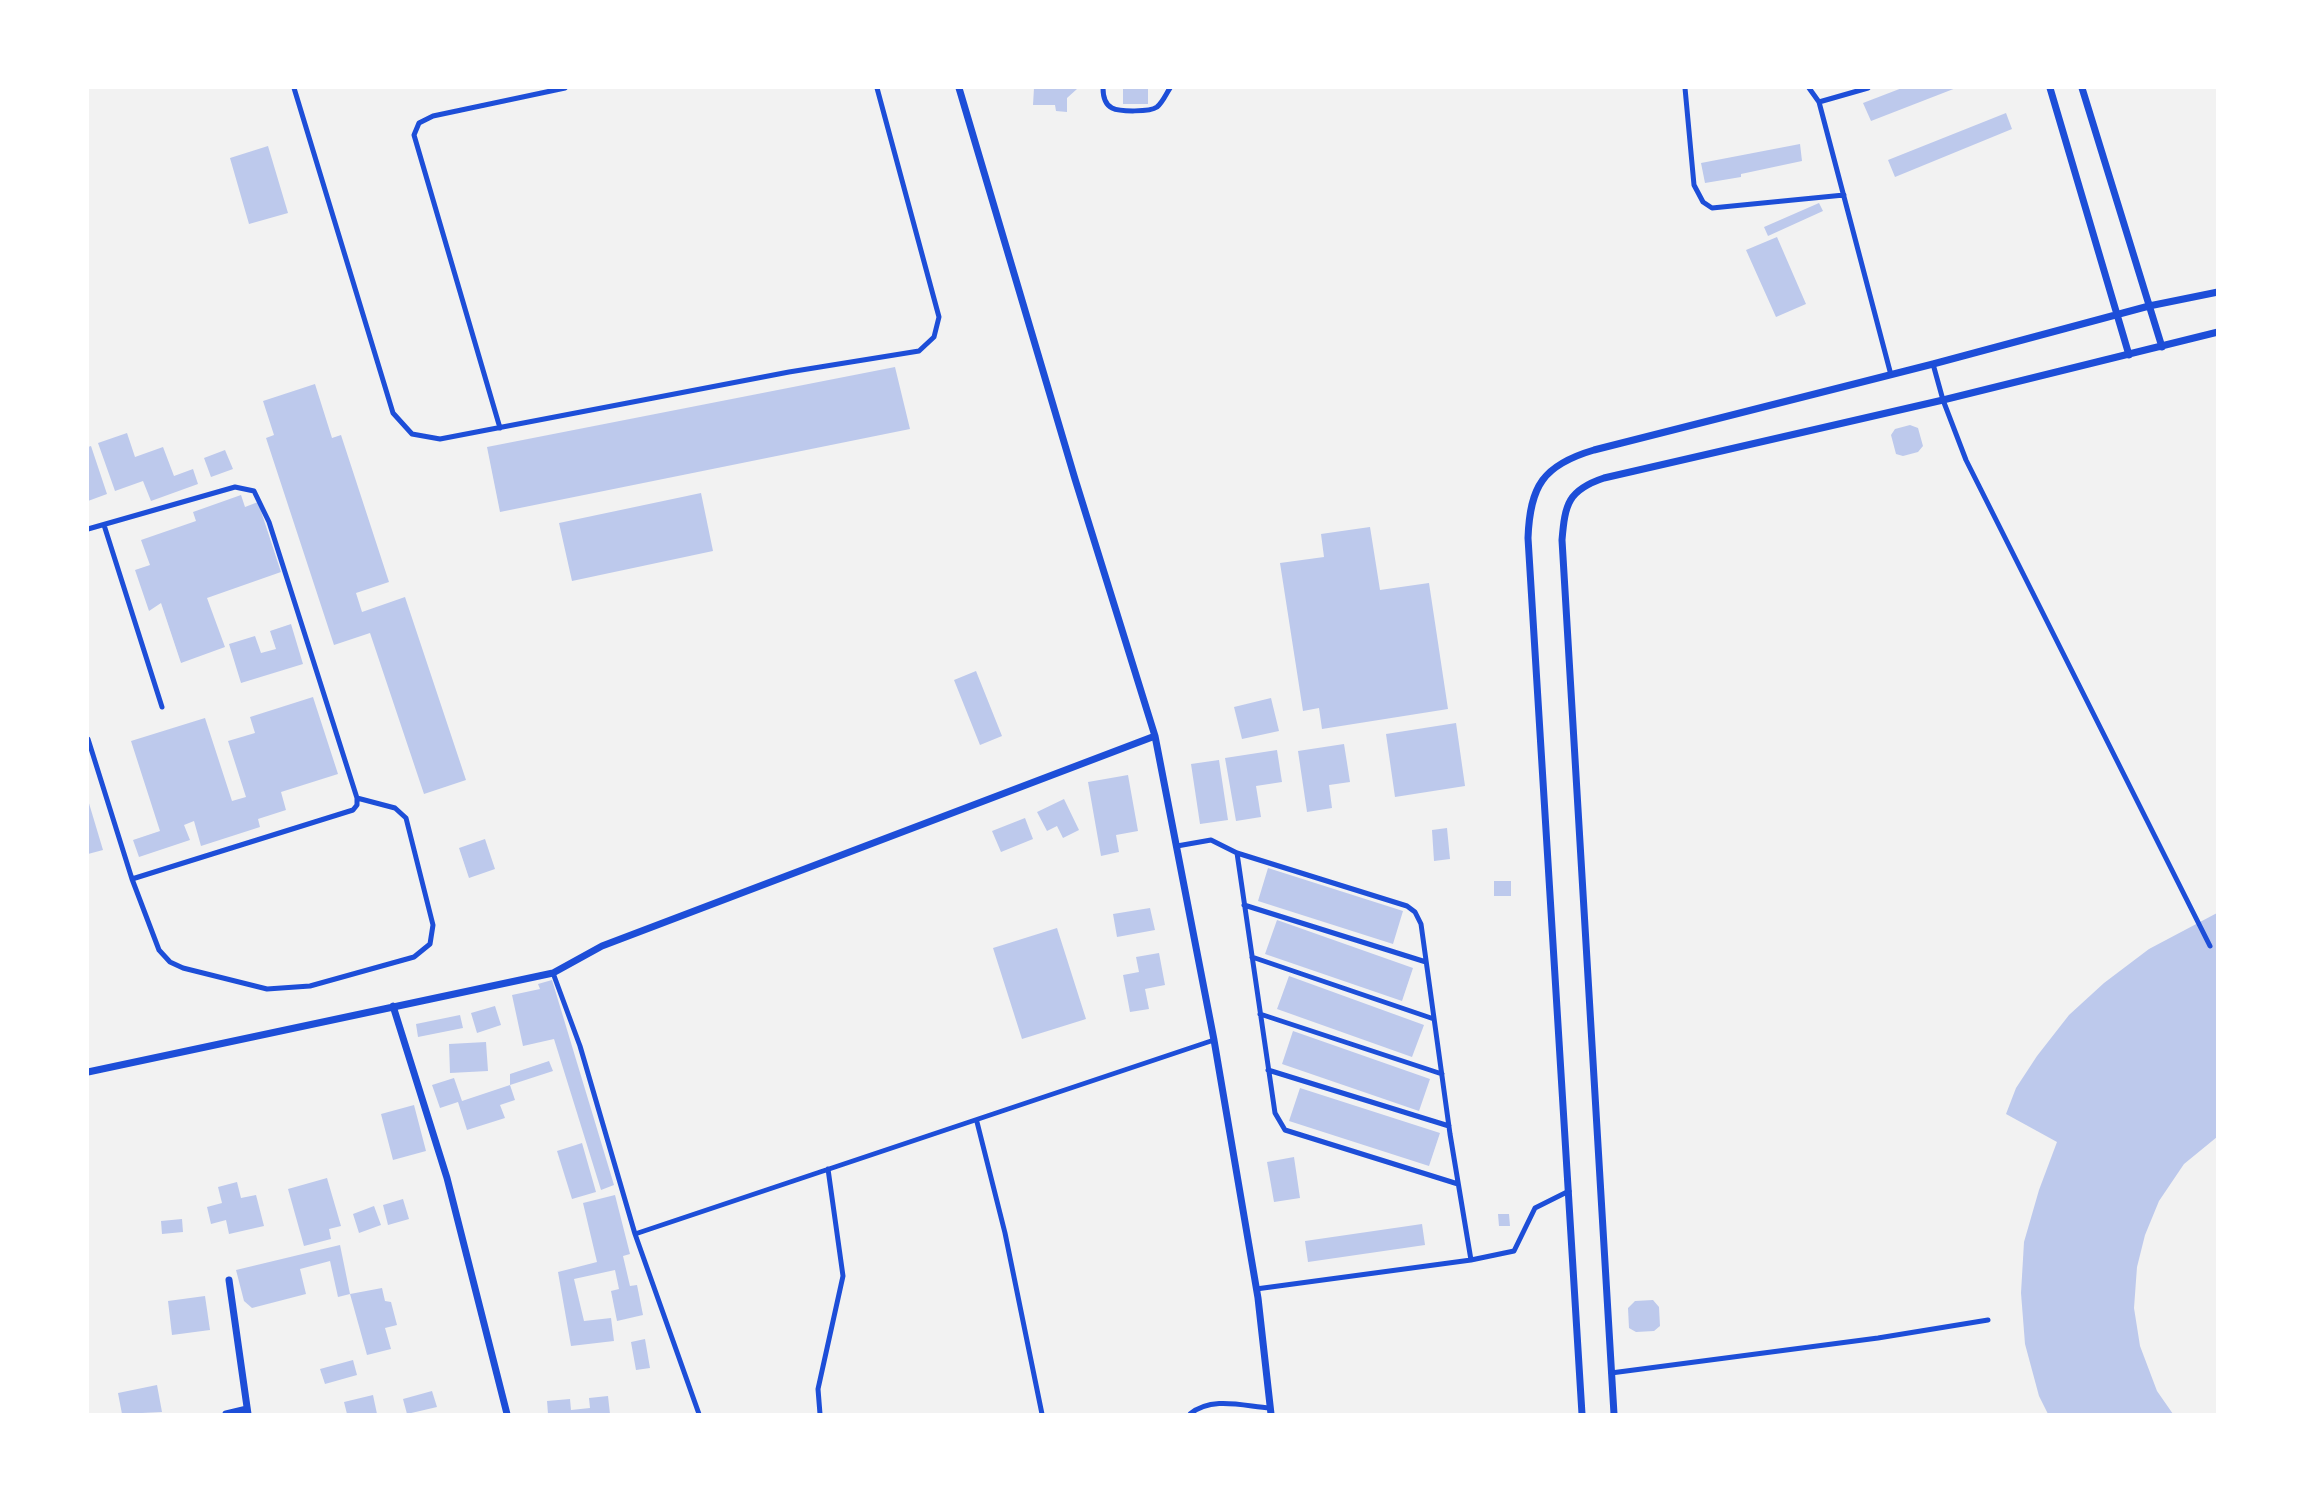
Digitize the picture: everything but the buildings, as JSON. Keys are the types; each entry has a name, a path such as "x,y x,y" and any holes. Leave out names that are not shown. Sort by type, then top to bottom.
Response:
{"street":[{"path":"959,88 1071,466 1155,736 1214,1040 1256,1289 1270,1411"},
{"path":"2050,88 2129,355"},
{"path":"2082,88 2135,267 2162,347"},
{"path":"1583,1415 1528,538 1529,512 1536,490 1550,470 1572,457 2149,306 2217,292"},
{"path":"1614,1415 1562,540 1564,517 1572,496 1583,485 1604,478 1943,400 2217,332"},
{"path":"88,1072 553,973 603,946 1155,736"},
{"path":"393,1006 447,1178 507,1415"},
{"path":"226,1415 248,1412 229,1280"}],"lane":[{"path":"294,88 393,413 412,434 440,439 789,372 919,351 934,337 939,317 877,88"},
{"path":"500,428 414,135 419,123 433,116 565,88"},
{"path":"1103,88 1106,103 1112,108 1148,111 1161,102 1170,88"},
{"path":"1685,88 1694,185 1703,202 1712,208 1844,195"},
{"path":"1808,88 1819,102 1891,375"},
{"path":"1819,102 1868,88"},
{"path":"1933,364 1943,400 1966,460 2210,946"},
{"path":"88,529 235,487 254,491 269,522 357,798 357,805 353,810 132,879"},
{"path":"104,524 162,707"},
{"path":"88,739 132,879 159,950 170,962 183,968 267,989 310,986 414,957 430,944 433,925 406,818 395,808 357,798"},
{"path":"1177,846 1211,840 1237,853 1408,906 1415,912 1421,924 1471,1260"},
{"path":"1237,853 1275,1114 1285,1130 1458,1184"},
{"path":"1244,905 1426,962"},
{"path":"1252,957 1434,1019"},
{"path":"553,973 580,1046 635,1234 699,1415"},
{"path":"1260,1014 1442,1074"},
{"path":"635,1234 977,1122 1214,1040"},
{"path":"1268,1070 1449,1126"},
{"path":"977,1122 1005,1233 1042,1415"},
{"path":"820,1415 818,1389 843,1276 828,1169"},
{"path":"1256,1289 1471,1260 1514,1251 1535,1208 1569,1191"},
{"path":"1611,1373 1878,1338 1988,1320"},
{"path":"1190,1415 1200,1407 1219,1403 1270,1411"}]}
